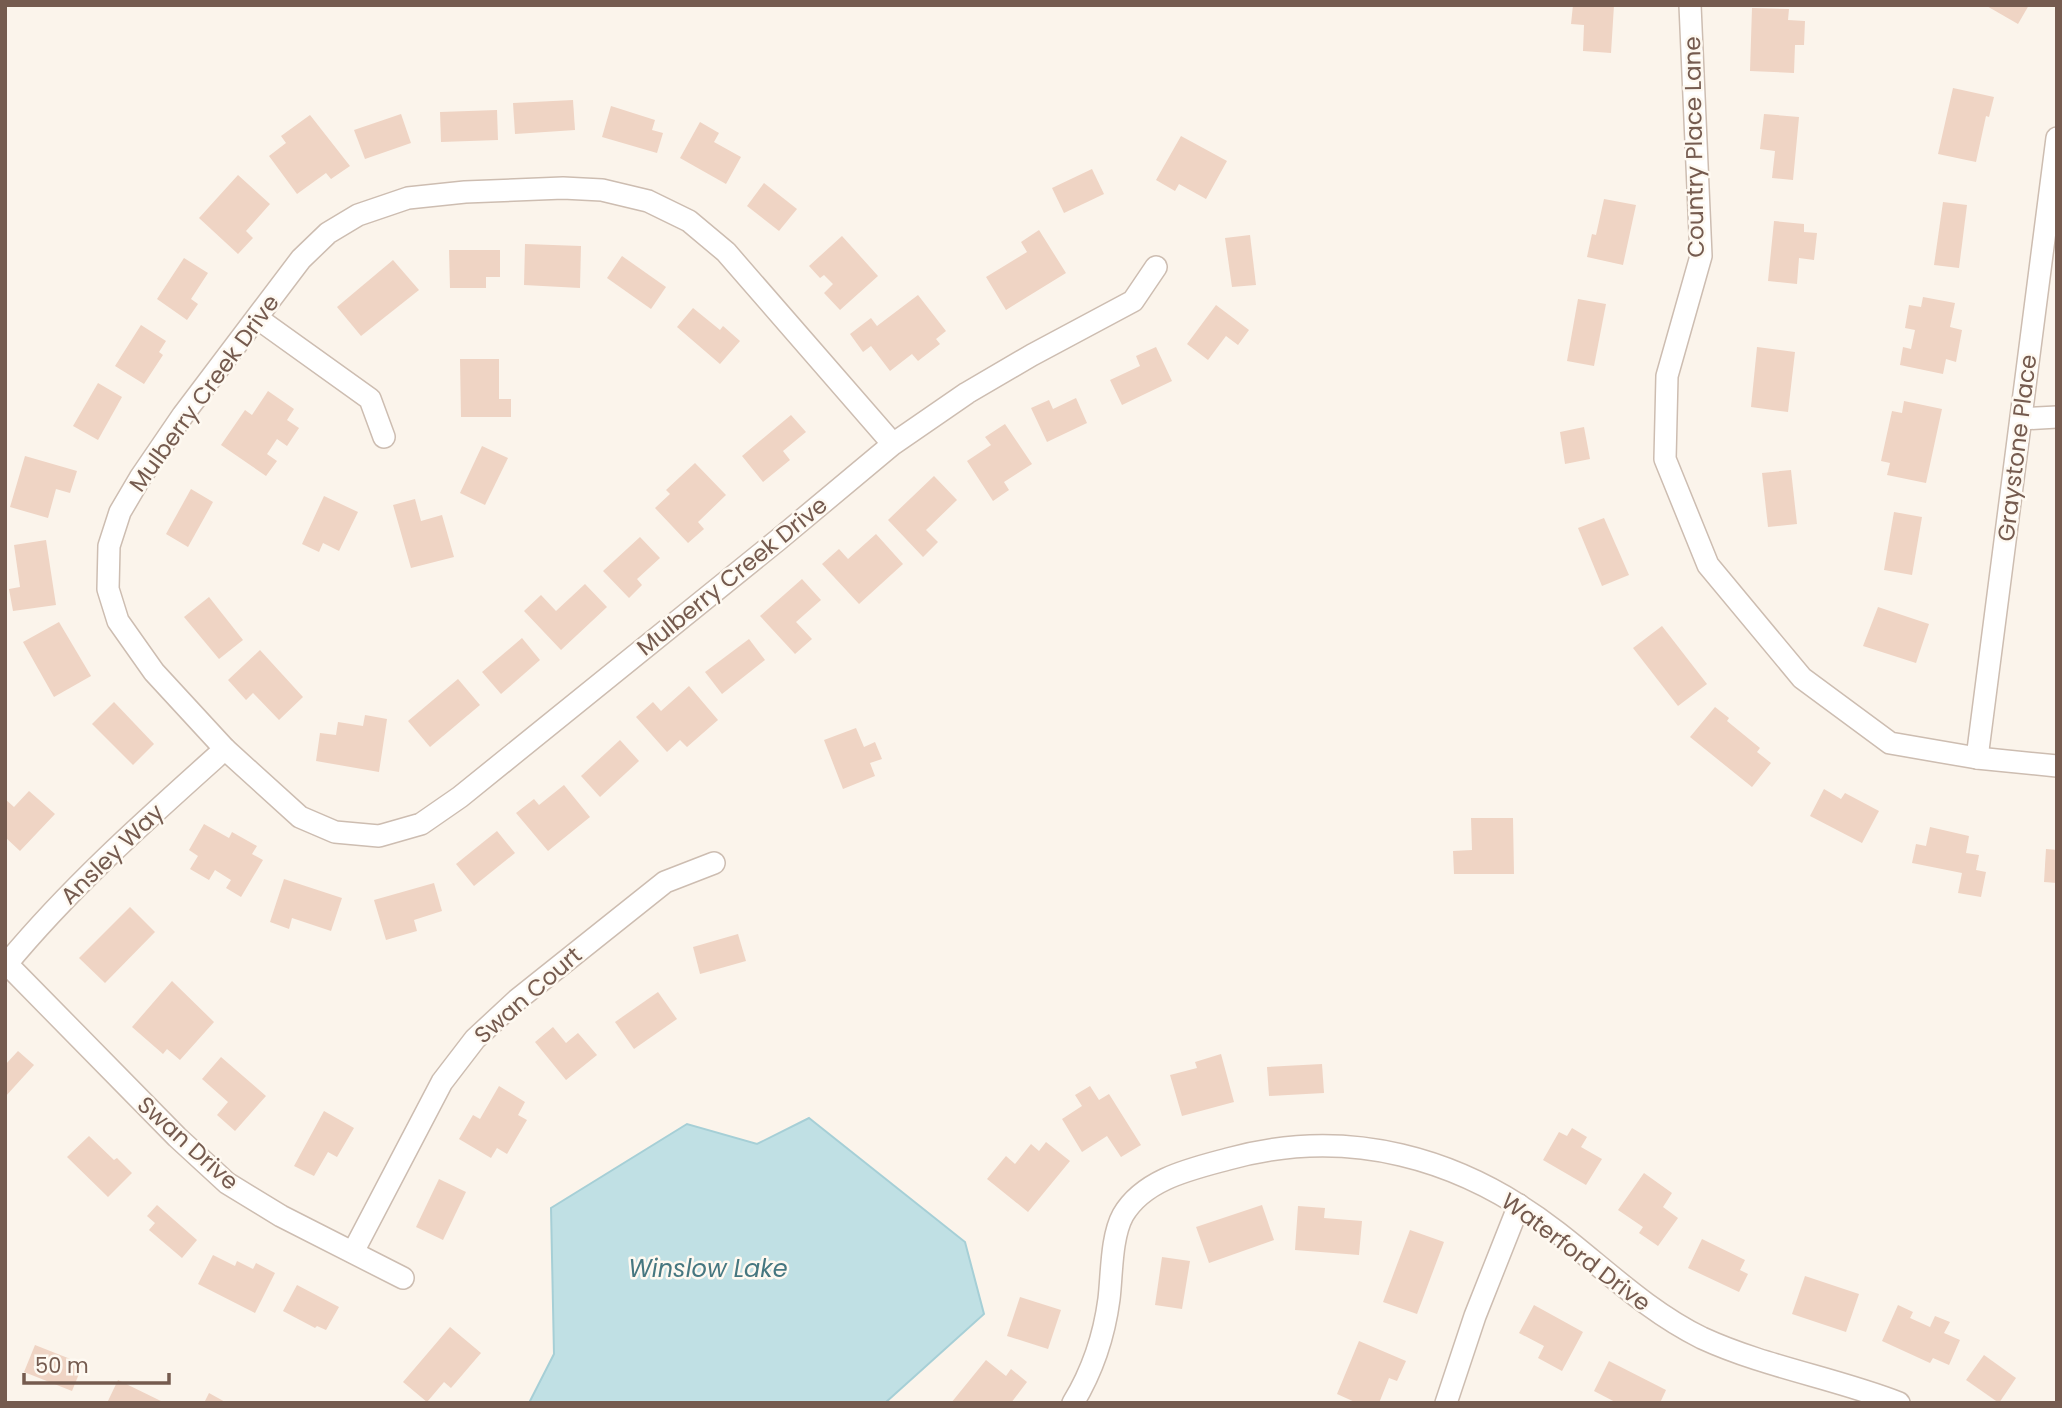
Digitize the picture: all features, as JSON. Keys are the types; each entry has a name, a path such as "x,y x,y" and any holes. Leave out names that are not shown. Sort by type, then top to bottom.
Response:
{"street":[{"name":"Country Place Lane","path":"1690,5 1701,256 1667,376 1665,459 1708,565 1802,678 1890,743 1977,758 2057,766"},
{"name":"Graystone Place","path":"1977,758 2057,138"},
{"name":"Mulberry Creek Drive","path":"893,444 726,251 689,221 648,201 602,190 563,188 465,191 408,198 358,215 328,233 301,259 183,415 120,512 109,546 108,589 118,621 154,672 225,749 300,817 335,832 379,836 421,824 460,797 893,444 978,386 1133,301 1156,267"},
{"path":"257,318 370,399 384,437"},
{"path":"2021,419 2057,417"},
{"name":"Ansley Way","path":"6,965 61,902 225,749"},
{"name":"Swan Court","path":"353,1252 442,1082 475,1039 517,1000 665,882 714,863"},
{"name":"Swan Drive","path":"6,965 177,1137 227,1183 281,1216 403,1278"},
{"name":"Waterford Drive","path":"1073,1403 1087,1380 1102,1339 1114,1246 1123,1216 1145,1191 1178,1172 1239,1156 1303,1145 1371,1148 1438,1166 1476,1181 1519,1205 1556,1231 1649,1308 1702,1338 1899,1403"},
{"path":"1446,1403 1475,1315 1519,1205"}],"water":[{"name":"Winslow Lake","path":"809,1118 965,1242 984,1314 885,1403 529,1403 554,1354 551,1208 687,1124 757,1144"}],"building":[{"path":"1573,5 1614,5 1611,53 1583,51 1584,25 1571,24"},
{"path":"1985,5 2029,5 2018,24"},
{"path":"1752,8 1789,9 1788,20 1805,21 1804,45 1795,45 1794,73 1750,71"},
{"path":"1953,88 1994,97 1989,117 1986,116 1976,162 1938,154"},
{"path":"573,100 575,130 515,134 513,103"},
{"path":"611,106 655,120 652,130 663,133 657,153 602,137"},
{"path":"497,110 498,140 441,142 440,112"},
{"path":"401,114 411,143 365,159 354,130"},
{"path":"1764,114 1799,117 1793,180 1772,178 1775,151 1760,149"},
{"path":"310,115 350,166 331,179 326,173 297,194 269,156 286,143 281,136"},
{"path":"700,122 719,133 714,142 741,157 726,184 680,158"},
{"path":"1181,136 1227,161 1206,199 1179,184 1175,191 1156,180"},
{"path":"1092,169 1104,194 1064,213 1052,188"},
{"path":"238,175 270,204 246,231 253,238 238,254 199,218"},
{"path":"764,183 797,209 779,231 747,206"},
{"path":"1604,199 1636,205 1623,265 1587,257 1592,234 1596,235"},
{"path":"1943,202 1967,205 1959,268 1934,265"},
{"path":"1774,221 1804,224 1804,232 1817,233 1814,260 1799,258 1797,284 1768,281"},
{"path":"1039,230 1066,273 1006,310 986,277 1027,252 1021,242"},
{"path":"1250,235 1256,285 1232,287 1225,238"},
{"path":"842,236 878,276 840,310 824,293 833,284 824,275 820,278 809,266"},
{"path":"525,244 581,246 580,288 524,285"},
{"path":"449,250 500,250 500,277 486,277 486,288 450,288"},
{"path":"622,256 666,287 651,309 607,278"},
{"path":"184,258 208,273 191,299 198,304 187,320 157,299"},
{"path":"393,260 419,290 361,336 337,307"},
{"path":"918,295 946,331 936,339 940,344 918,361 912,354 890,371 871,346 863,352 850,334 871,318 877,326"},
{"path":"1923,297 1955,303 1950,327 1962,330 1956,362 1946,359 1943,374 1900,365 1903,347 1911,349 1915,330 1905,328 1909,305 1921,307"},
{"path":"1578,299 1606,304 1594,366 1567,361"},
{"path":"1216,305 1249,330 1238,345 1226,336 1208,360 1187,344"},
{"path":"693,308 720,330 723,326 740,341 720,364 677,327"},
{"path":"141,325 166,341 159,352 163,355 144,384 115,366"},
{"path":"1156,347 1172,381 1122,405 1110,380 1140,366 1136,356"},
{"path":"1757,347 1795,352 1788,412 1751,407"},
{"path":"460,359 499,359 499,399 511,399 511,417 461,417"},
{"path":"98,383 122,397 98,440 73,426"},
{"path":"268,391 294,409 287,420 299,428 287,446 277,439 267,454 277,461 266,476 221,445 245,410 252,415"},
{"path":"1076,398 1087,423 1047,442 1031,408 1049,400 1053,409"},
{"path":"1904,401 1942,409 1926,483 1887,475 1890,463 1881,461 1892,411 1902,413"},
{"path":"791,415 806,432 783,451 790,460 763,482 742,456"},
{"path":"1005,424 1032,464 1004,482 1009,490 993,501 967,461 991,445 985,437"},
{"path":"1584,427 1590,459 1565,464 1560,432"},
{"path":"482,446 508,458 485,505 460,493"},
{"path":"25,456 77,471 70,493 56,489 48,518 10,507"},
{"path":"695,463 726,495 698,522 704,529 688,543 655,508 670,494 666,490"},
{"path":"1791,470 1797,524 1768,527 1762,473"},
{"path":"934,476 957,500 926,530 938,542 923,557 888,520"},
{"path":"191,489 213,502 188,547 166,534"},
{"path":"324,496 358,512 339,551 323,543 319,552 302,544"},
{"path":"415,499 421,521 442,515 454,557 411,568 393,505"},
{"path":"1894,512 1922,517 1912,575 1884,570"},
{"path":"1604,518 1629,575 1602,586 1578,528"},
{"path":"876,534 903,564 859,604 822,564 839,549 848,559"},
{"path":"640,537 660,558 637,579 642,585 629,598 603,571"},
{"path":"46,540 56,605 13,611 9,589 20,587 14,545"},
{"path":"802,579 821,600 796,622 812,639 795,654 760,616"},
{"path":"585,584 607,607 561,650 524,611 541,595 556,611"},
{"path":"209,597 243,640 219,659 184,617"},
{"path":"1878,607 1929,624 1916,663 1863,646"},
{"path":"59,622 91,676 54,697 23,642"},
{"path":"1662,626 1707,684 1678,706 1633,648"},
{"path":"522,638 540,660 501,694 482,672"},
{"path":"749,639 765,660 722,694 705,672"},
{"path":"260,650 303,697 279,720 253,693 246,700 228,680"},
{"path":"458,679 480,705 430,747 408,721"},
{"path":"689,686 718,720 687,747 680,740 667,752 636,717 653,702 661,711"},
{"path":"114,702 154,744 133,765 92,724"},
{"path":"1715,707 1729,718 1727,721 1760,748 1757,752 1771,763 1752,787 1690,737"},
{"path":"365,715 387,719 379,772 316,761 320,733 336,735 338,722 363,726"},
{"path":"856,728 864,747 875,742 882,759 870,763 875,776 843,789 824,740"},
{"path":"620,740 639,761 600,797 581,776"},
{"path":"564,785 590,817 548,851 516,813 534,799 539,805"},
{"path":"1824,789 1841,799 1845,793 1879,811 1862,843 1810,816"},
{"path":"29,791 55,814 20,851 5,837 5,799 14,807"},
{"path":"1471,818 1513,818 1514,874 1454,874 1453,851 1472,850"},
{"path":"204,824 229,838 232,832 257,846 252,854 263,860 241,897 226,888 231,880 215,870 209,880 190,869 198,856 189,850"},
{"path":"1930,827 1969,836 1966,853 1979,855 1976,870 1986,872 1981,897 1958,893 1962,873 1912,863 1916,844 1926,846"},
{"path":"497,831 515,853 474,886 456,864"},
{"path":"2046,849 2057,850 2057,883 2044,882"},
{"path":"284,879 342,898 331,931 292,918 289,929 270,922"},
{"path":"434,883 442,911 414,920 417,931 386,940 374,900"},
{"path":"130,907 155,932 105,983 79,958"},
{"path":"738,934 746,961 700,974 693,947"},
{"path":"172,981 214,1022 180,1060 167,1049 163,1054 132,1027"},
{"path":"658,992 677,1019 634,1049 615,1022"},
{"path":"553,1027 566,1043 578,1033 597,1055 566,1080 535,1042"},
{"path":"18,1051 34,1065 5,1097 5,1065"},
{"path":"1221,1054 1234,1102 1182,1116 1170,1075 1197,1068 1195,1062"},
{"path":"221,1057 266,1096 235,1131 217,1115 228,1102 202,1079"},
{"path":"1322,1064 1324,1093 1269,1096 1267,1067"},
{"path":"499,1086 525,1102 518,1115 527,1120 507,1154 497,1148 491,1158 459,1139 473,1115 480,1119"},
{"path":"1090,1086 1099,1100 1109,1094 1141,1145 1121,1157 1107,1136 1082,1152 1062,1119 1082,1106 1075,1095"},
{"path":"324,1111 354,1128 337,1157 328,1152 314,1176 294,1166"},
{"path":"1572,1128 1587,1137 1581,1147 1602,1159 1586,1185 1543,1160 1559,1132 1567,1136"},
{"path":"89,1136 132,1173 108,1197 67,1157"},
{"path":"1046,1142 1070,1161 1028,1212 987,1179 1006,1156 1015,1164 1031,1144 1039,1151"},
{"path":"1644,1173 1672,1193 1663,1207 1678,1218 1658,1246 1639,1233 1643,1227 1618,1210"},
{"path":"439,1179 466,1192 443,1240 416,1227"},
{"path":"157,1205 197,1240 182,1258 149,1230 155,1223 147,1216"},
{"path":"1262,1205 1274,1240 1209,1263 1196,1227"},
{"path":"1298,1206 1325,1208 1324,1218 1362,1221 1359,1255 1295,1250"},
{"path":"1410,1230 1444,1242 1417,1314 1383,1302"},
{"path":"1702,1239 1745,1260 1740,1270 1748,1274 1739,1292 1688,1268"},
{"path":"213,1255 235,1266 237,1261 253,1269 256,1263 275,1273 255,1313 198,1284"},
{"path":"1162,1257 1190,1261 1182,1309 1155,1305"},
{"path":"1805,1276 1859,1294 1846,1332 1792,1314"},
{"path":"297,1285 339,1307 326,1330 317,1326 315,1328 283,1311"},
{"path":"1020,1297 1061,1310 1048,1349 1007,1336"},
{"path":"1534,1305 1583,1332 1562,1371 1538,1358 1544,1346 1519,1333"},
{"path":"1898,1305 1913,1312 1910,1318 1930,1327 1935,1316 1950,1322 1944,1333 1960,1340 1949,1365 1933,1358 1930,1363 1882,1341"},
{"path":"450,1327 481,1353 451,1388 444,1382 427,1402 403,1382"},
{"path":"1359,1341 1406,1361 1397,1381 1389,1378 1379,1403 1357,1403 1337,1394"},
{"path":"35,1345 83,1364 72,1391 24,1372"},
{"path":"1984,1355 2016,1378 1999,1403 1966,1380"},
{"path":"986,1360 1006,1376 1011,1369 1027,1382 1011,1403 951,1403"},
{"path":"1609,1361 1666,1390 1660,1403 1617,1403 1594,1391"},
{"path":"118,1380 165,1403 107,1403"},
{"path":"209,1393 227,1403 204,1403"}]}
